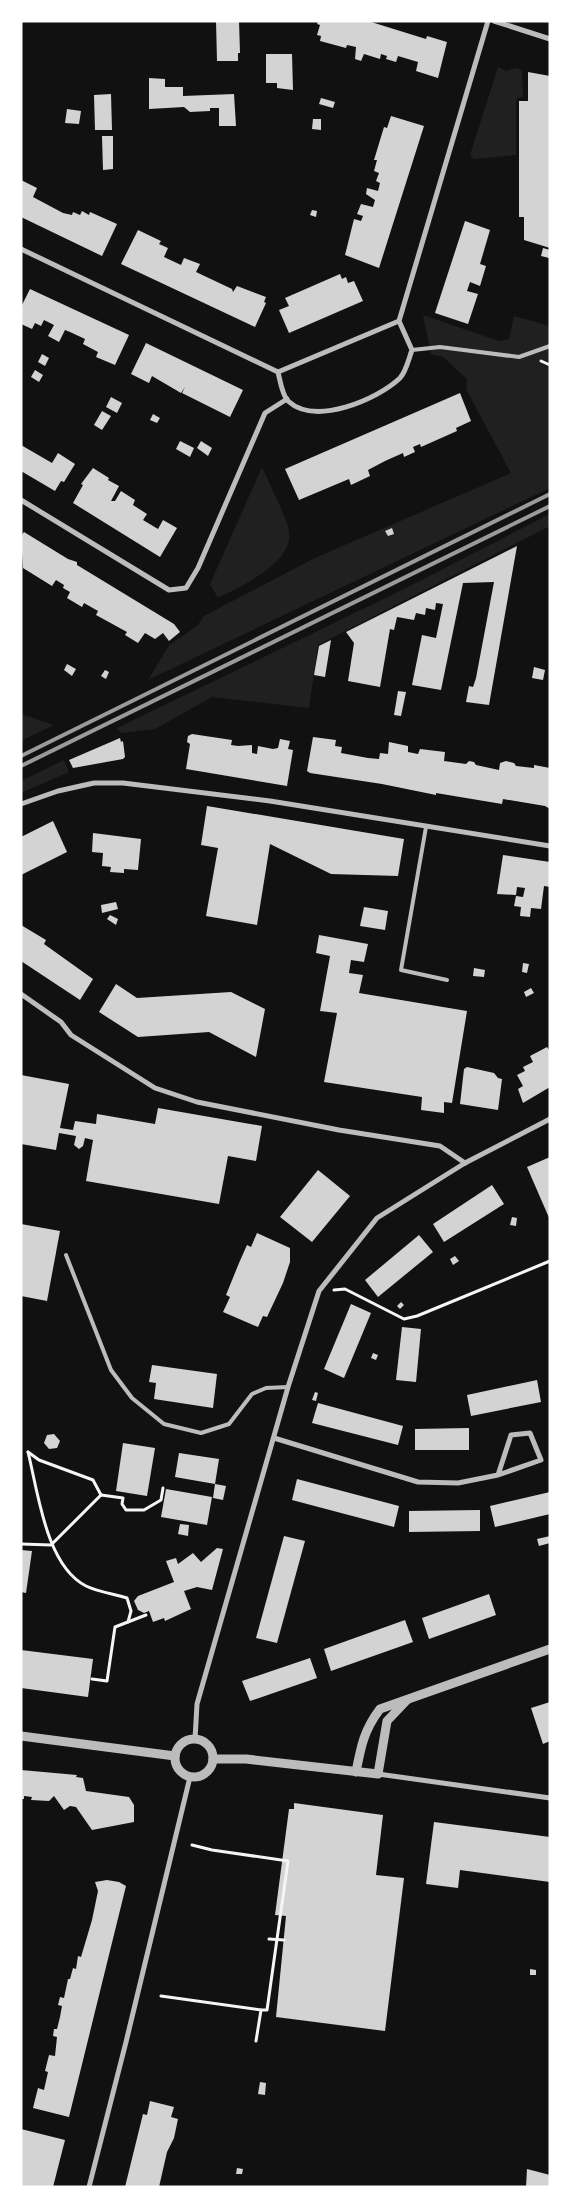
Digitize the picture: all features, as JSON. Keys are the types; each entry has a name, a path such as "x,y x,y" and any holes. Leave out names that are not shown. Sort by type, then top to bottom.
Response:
{"street":[{"path":"21,249 278,372 287,400 302,411 330,412 367,399 402,377 412,350 399,321 488,21"},
{"path":"494,21 550,39"},
{"path":"278,372 399,321"},
{"path":"21,500 169,590 186,588 198,568 265,414 287,400"},
{"path":"21,804 58,791 94,783 123,784 270,801 550,846"},
{"path":"21,994 61,1022 71,1035 155,1088 197,1102 339,1130 440,1146 465,1163"},
{"path":"195,1739 198,1704 288,1387 319,1291 377,1218 465,1163 550,1118"},
{"path":"274,1438 418,1482 458,1483 498,1475 541,1460 530,1433 511,1435 498,1475"},
{"path":"356,1772 361,1743 368,1725 380,1709 550,1649"},
{"path":"378,1774 387,1721 407,1700"},
{"path":"21,1736 175,1756"},
{"path":"195,1739 208,1746 213,1759 211,1767 206,1773 199,1777 190,1777 178,1769 175,1756 182,1744 195,1739"},
{"path":"213,1759 246,1759 378,1774 550,1798"},
{"path":"88,2187 126,2042 190,1777"}],"lane":[{"path":"412,350 440,347 519,357 550,346"},
{"path":"426,827 401,970 447,980"},
{"path":"66,1255 111,1370 132,1398 164,1424 201,1433 229,1424 252,1394 266,1388 288,1387"}],"path":[{"path":"319,1291 346,1289 404,1319 417,1316 550,1261"},
{"path":"101,1495 93,1480 39,1460 28,1452 51,1545 60,1563 72,1576 87,1587 127,1598 132,1611 128,1622"},
{"path":"101,1495 123,1498 122,1504 126,1510 144,1510 161,1500 163,1488"},
{"path":"21,1544 51,1545 101,1495"},
{"path":"92,1679 106,1681 115,1627 146,1615"},
{"path":"161,1996 267,2010 288,1861 212,1850 192,1845"},
{"path":"269,1939 284,1940"},
{"path":"256,2041 261,2010"}],"shaded area":[{"path":"498,67 506,71 515,68 522,70 523,97 517,98 516,103 516,155 474,159 470,155"},
{"path":"423,315 499,341 509,339 514,316 550,326 550,488 148,680 169,645 197,626 204,616 315,558 511,473 466,389 467,379 443,357 431,354"},
{"path":"262,467 288,525 288,543 275,563 264,572 218,598 210,584"},
{"path":"550,514 550,526 318,645 309,708 212,697 155,729 121,733 117,728 404,589"},
{"path":"21,714 54,725 21,741"},
{"path":"64,760 69,772 21,793 21,781"}],"building":[{"path":"216,21 239,21 240,53 238,53 238,61 217,61"},
{"path":"318,21 368,21 426,39 427,36 447,42 438,78 416,71 418,62 398,56 396,62 386,59 387,56 381,54 380,59 364,54 361,61 355,59 356,47 347,45 346,48 320,41 321,36 317,35 320,25 317,24"},
{"path":"266,54 292,54 293,90 277,88 277,83 266,83"},
{"path":"528,72 550,76 550,248 524,240 524,217 519,217 519,101 528,101"},
{"path":"149,78 165,79 165,87 183,87 183,96 234,94 236,126 219,126 219,108 210,108 210,111 190,112 184,107 149,109"},
{"path":"111,94 112,130 95,130 94,95"},
{"path":"321,98 335,102 333,108 319,104"},
{"path":"67,109 81,111 79,124 65,123"},
{"path":"391,116 424,126 379,268 345,255 354,219 361,221 363,216 357,214 361,204 373,207 375,200 366,194 367,188 378,191 380,183 376,181 379,173 374,171 377,160 374,160 384,127 387,128"},
{"path":"313,119 321,119 321,130 312,129"},
{"path":"102,136 113,136 113,169 103,170"},
{"path":"21,180 37,188 33,197 63,213 72,215 73,212 80,215 82,211 89,215 90,212 117,224 102,256 21,217"},
{"path":"312,210 317,211 316,217 310,215"},
{"path":"465,221 490,230 480,264 486,266 480,286 470,282 467,291 478,294 468,324 435,313"},
{"path":"138,230 161,241 159,244 168,248 164,257 181,265 184,258 200,264 196,272 232,289 233,292 237,286 266,297 264,302 266,303 255,327 121,264"},
{"path":"543,248 550,250 549,258 541,256"},
{"path":"340,274 342,279 346,277 348,283 354,281 363,301 289,333 279,310 289,306 285,298"},
{"path":"30,289 129,335 115,365 96,357 98,352 83,344 85,339 70,332 65,330 59,342 48,336 54,325 44,320 41,326 35,323 32,329 21,324 21,307"},
{"path":"146,343 243,390 230,417 182,393 185,387 181,393 152,376 149,383 131,374"},
{"path":"42,354 49,358 45,366 38,362"},
{"path":"35,370 43,375 39,382 31,377"},
{"path":"460,393 471,421 456,428 457,431 421,447 420,444 413,447 415,452 404,457 403,453 385,461 368,470 370,476 351,485 349,479 299,500 285,469"},
{"path":"111,397 122,403 117,413 106,407"},
{"path":"102,411 111,416 102,430 94,425"},
{"path":"153,414 160,418 157,423 150,420"},
{"path":"180,441 194,448 190,457 176,449"},
{"path":"201,441 212,448 208,456 197,448"},
{"path":"21,445 52,463 58,453 75,464 64,482 61,481 55,491 21,471"},
{"path":"93,468 119,486 111,501 115,501 121,491 135,500 133,505 147,514 143,520 158,529 163,520 177,528 160,557 73,503 83,485 81,484"},
{"path":"392,528 394,534 388,536 385,531"},
{"path":"24,532 68,559 77,562 77,565 174,624 180,632 169,641 163,633 155,639 145,633 138,643 125,635 127,632 96,615 98,611 84,603 82,607 67,598 70,592 63,588 64,585 56,580 52,586 23,568 21,536"},
{"path":"517,546 489,705 466,702 469,686 473,687 476,678 494,582 463,583 441,690 412,685 422,635 436,638 443,604 436,603 435,610 426,608 425,615 416,613 414,620 397,617 394,630 390,629 380,687 348,681 354,643 346,632"},
{"path":"331,640 325,677 314,675 319,646"},
{"path":"67,664 76,669 72,676 64,670"},
{"path":"534,667 545,670 543,680 532,678"},
{"path":"105,670 109,672 106,679 101,676"},
{"path":"398,691 406,692 401,716 394,715"},
{"path":"192,734 232,740 231,745 252,745 252,753 257,754 258,746 273,749 278,748 280,739 290,741 288,749 293,750 287,786 186,769 190,744 187,742 188,736"},
{"path":"313,737 336,740 335,746 342,747 341,753 368,758 379,759 380,753 388,754 389,742 408,746 408,752 418,754 420,749 445,752 444,761 466,764 469,761 474,762 476,765 499,770 500,763 506,761 514,763 516,766 534,768 534,765 550,768 550,809 545,806 503,799 502,804 436,793 436,795 382,784 310,773 307,771"},
{"path":"120,738 121,742 123,741 125,757 123,759 73,768 69,760"},
{"path":"207,806 404,839 398,876 331,874 270,844 257,925 206,916 218,848 201,845"},
{"path":"53,821 67,852 21,875 21,837"},
{"path":"93,833 141,839 138,870 124,869 124,873 110,872 111,867 102,866 103,853 92,852"},
{"path":"503,855 550,862 550,887 544,886 541,909 531,908 530,917 520,916 521,907 514,906 516,896 523,897 525,888 517,887 516,895 497,894"},
{"path":"116,902 118,909 102,913 101,905"},
{"path":"364,907 388,911 385,930 360,926"},
{"path":"110,915 118,919 116,925 107,919"},
{"path":"21,925 46,940 44,944 93,979 80,1000 21,961"},
{"path":"319,935 368,944 364,962 351,960 349,973 363,975 359,993 467,1011 452,1103 444,1102 444,1113 421,1110 422,1097 324,1082 337,1013 320,1011 330,956 316,953"},
{"path":"523,963 529,964 527,973 522,972"},
{"path":"474,968 485,970 484,977 473,976"},
{"path":"116,984 137,998 231,992 265,1009 256,1057 209,1032 138,1037 99,1012"},
{"path":"531,988 534,993 526,997 524,992"},
{"path":"547,1047 550,1051 550,1087 523,1103 518,1089 523,1086 517,1075 525,1071 523,1067 533,1062 530,1056"},
{"path":"467,1067 494,1073 498,1078 502,1079 498,1110 460,1104 464,1069"},
{"path":"21,1075 69,1084 60,1128 73,1130 75,1121 96,1124 97,1114 155,1124 158,1108 262,1126 256,1161 228,1156 219,1204 86,1181 93,1140 85,1138 83,1146 79,1149 74,1145 76,1136 59,1133 56,1150 21,1144"},
{"path":"550,1157 550,1220 527,1167"},
{"path":"318,1170 350,1196 312,1242 280,1217"},
{"path":"492,1185 504,1204 444,1242 433,1224"},
{"path":"512,1217 517,1218 516,1226 510,1225"},
{"path":"21,1224 60,1231 47,1301 21,1296"},
{"path":"257,1233 290,1248 290,1262 283,1283 267,1317 263,1316 258,1327 223,1312 230,1297 226,1295 239,1263 247,1245 251,1247"},
{"path":"419,1235 433,1252 378,1297 365,1280"},
{"path":"455,1256 459,1261 453,1265 450,1259"},
{"path":"401,1302 404,1305 400,1309 397,1306"},
{"path":"351,1304 371,1313 344,1378 324,1369"},
{"path":"402,1327 421,1329 416,1382 396,1380"},
{"path":"373,1353 378,1355 376,1360 371,1358"},
{"path":"152,1365 217,1374 213,1408 154,1399 156,1383 149,1382"},
{"path":"537,1380 541,1402 471,1416 467,1395"},
{"path":"315,1392 318,1393 316,1401 312,1400"},
{"path":"318,1403 403,1426 398,1445 312,1423"},
{"path":"469,1428 469,1450 415,1450 415,1429"},
{"path":"54,1434 60,1441 57,1448 49,1449 44,1443 47,1435"},
{"path":"123,1443 155,1448 147,1496 116,1491"},
{"path":"179,1453 219,1459 215,1484 175,1477"},
{"path":"297,1479 399,1506 394,1527 292,1500"},
{"path":"215,1484 226,1486 223,1500 213,1498"},
{"path":"166,1489 212,1497 207,1525 161,1517"},
{"path":"550,1492 550,1514 495,1527 490,1506"},
{"path":"480,1510 480,1531 409,1532 409,1511"},
{"path":"180,1524 189,1525 188,1536 178,1534"},
{"path":"284,1536 305,1541 277,1643 256,1638"},
{"path":"550,1536 550,1543 539,1546 537,1539"},
{"path":"217,1548 223,1549 212,1590 197,1587 184,1591 191,1609 165,1621 164,1618 153,1622 149,1611 144,1613 138,1610 134,1601 138,1596 174,1582 166,1561 176,1558 178,1564 193,1553 201,1562"},
{"path":"21,1550 32,1551 26,1593 21,1592"},
{"path":"489,1594 496,1615 429,1639 422,1618"},
{"path":"405,1620 413,1642 331,1671 324,1649"},
{"path":"21,1650 93,1659 88,1697 21,1688"},
{"path":"310,1658 317,1678 250,1701 242,1681"},
{"path":"550,1702 550,1741 543,1744 531,1708"},
{"path":"21,1770 77,1775 76,1777 83,1778 86,1791 129,1797 134,1805 134,1822 92,1830 76,1807 70,1806 64,1810 54,1796 49,1801 31,1800 32,1797 24,1796 24,1799 21,1799"},
{"path":"294,1803 383,1815 376,1875 404,1878 385,2031 276,2017 286,1916 275,1915 289,1809 294,1809"},
{"path":"434,1822 550,1837 550,1882 460,1870 458,1888 426,1884"},
{"path":"107,1880 119,1882 126,1886 69,2117 33,2108 38,2088 44,2090 48,2072 45,2071 49,2055 55,2056 57,2037 53,2036 54,2029 57,2029 62,2006 58,2005 60,1997 64,1998 68,1979 70,1979 73,1968 76,1969 78,1956 81,1957 98,1891 95,1882"},
{"path":"530,1969 536,1970 536,1975 530,1975"},
{"path":"260,2082 266,2083 265,2095 258,2094"},
{"path":"150,2101 174,2107 171,2117 178,2119 174,2138 167,2152 159,2187 125,2187 143,2114 147,2115"},
{"path":"21,2129 65,2140 53,2187 21,2187"},
{"path":"237,2168 243,2169 242,2174 236,2174"},
{"path":"527,2169 550,2175 550,2187 526,2187"}],"railway":[{"path":"21,756 550,494"},
{"path":"21,766 550,506"}]}
